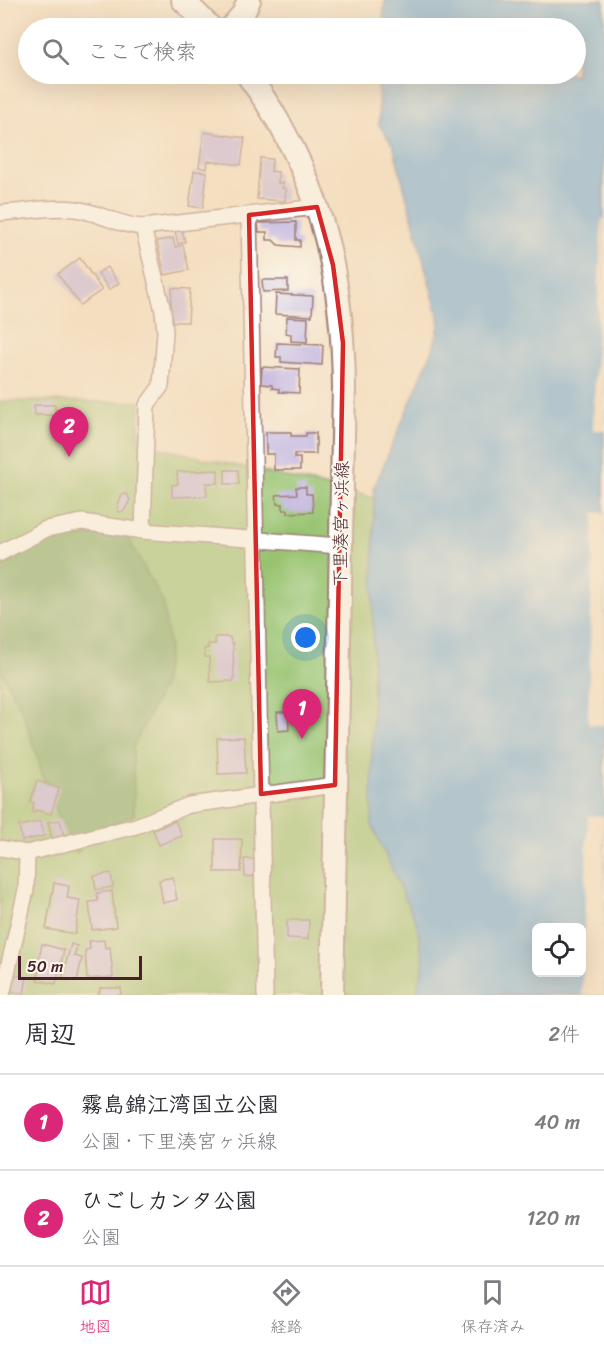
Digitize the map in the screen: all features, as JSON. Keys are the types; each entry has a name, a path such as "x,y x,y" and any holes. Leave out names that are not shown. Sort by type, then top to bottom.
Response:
{"main road":[{"path":"183,0 201,18"},
{"path":"240,18 249,0"},
{"name":"下里湊宮ヶ浜線","path":"254,84 300,162 317,207 333,265 342,324 332,995"}],"street":[{"path":"0,213 74,209 90,212 128,226 143,227 317,207"},
{"path":"249,215 265,995"},
{"path":"143,227 163,311 165,332 161,386 147,405 143,531"},
{"path":"0,553 46,529 67,523 82,522 143,531 340,546"},
{"path":"0,848 27,853 136,826 189,804 334,784"},
{"path":"2,995 26,890 27,853"}],"highlighted area":[{"path":"317,207 333,265 343,343 335,785 261,794 249,215"}],"green space":[{"path":"0,401 140,402 138,443 604,551 604,995 0,995"},
{"path":"125,533 163,602 169,648 163,686 133,747 134,815 92,832 77,853 51,800 23,713 0,668 0,566 8,564 44,539"}],"water":[{"path":"385,0 604,0 604,995 416,995 424,962 416,922 372,825 374,488 433,349 440,323 393,145 379,125 378,84 586,84 586,18 383,18"}],"pier":[{"path":"602,219 604,219 604,430 593,430"},
{"path":"594,513 604,513 604,725 588,724"},
{"path":"588,816 604,816 604,995 582,995 583,977 586,977 584,923"}],"building":[{"path":"204,132 245,138 241,165 208,161 207,169 199,167"},
{"path":"260,158 272,159 271,171 278,172 278,183 283,183 282,188 286,189 285,201 257,199"},
{"path":"194,171 207,172 203,208 189,206"},
{"path":"296,222 296,240 300,240 300,247 278,245 273,240 267,240 267,232 259,232 258,223"},
{"path":"182,229 185,242 178,244 175,231"},
{"path":"173,238 175,247 183,245 189,270 165,275 157,241"},
{"path":"80,258 102,290 80,305 58,274"},
{"path":"107,267 119,283 109,290 98,273"},
{"path":"262,280 288,280 288,291 263,292"},
{"path":"172,288 190,289 188,322 170,322"},
{"path":"276,294 313,296 312,316 275,314"},
{"path":"287,317 308,318 307,342 291,341 291,334 286,333"},
{"path":"277,343 323,345 322,365 281,362 281,357 276,357"},
{"path":"262,367 300,369 299,393 279,392 279,389 272,388 272,385 261,384"},
{"path":"34,405 55,405 55,415 35,415"},
{"path":"266,432 291,432 291,436 316,433 316,454 294,454 294,458 300,458 300,470 274,470 274,454 266,454"},
{"path":"218,470 218,483 206,483 207,496 172,497 172,485 178,484 177,472"},
{"path":"225,470 238,470 239,484 225,484"},
{"path":"296,487 306,487 306,494 312,494 313,512 288,513 288,510 283,510 283,504 277,504 276,495 297,494"},
{"path":"127,494 130,500 124,511 119,512 117,507 122,495"},
{"path":"215,637 230,637 233,643 234,681 210,682 209,657 205,657 204,649 208,648 208,644 215,644"},
{"path":"277,712 288,712 289,730 278,731"},
{"path":"244,737 246,773 218,774 217,738"},
{"path":"37,781 59,788 51,814 36,810 35,813 32,812 34,803 30,802"},
{"path":"60,820 64,836 52,839 48,822"},
{"path":"41,821 44,836 22,841 19,826"},
{"path":"175,821 182,836 159,845 153,830"},
{"path":"215,839 242,839 241,872 215,872"},
{"path":"244,859 255,859 256,876 245,877"},
{"path":"111,873 113,887 96,890 94,876"},
{"path":"173,877 177,900 163,903 159,880"},
{"path":"54,883 69,886 67,898 80,900 75,934 46,929"},
{"path":"112,891 116,927 92,930 89,902 98,901 97,893"},
{"path":"287,920 309,920 308,939 287,938"},
{"path":"104,940 105,948 110,947 113,977 87,979 85,950 90,949 89,941"},
{"path":"42,944 64,950 56,984 37,980 39,972 36,971"},
{"path":"71,944 77,946 74,956 82,958 77,981 62,978"},
{"path":"14,975 27,977 24,994 11,992"},
{"path":"100,988 121,988 121,995 99,995"}],"place":[{"name":"ひごしカンタ公園","path":"69,457"},
{"name":"霧島錦江湾国立公園","path":"302,739"}]}
